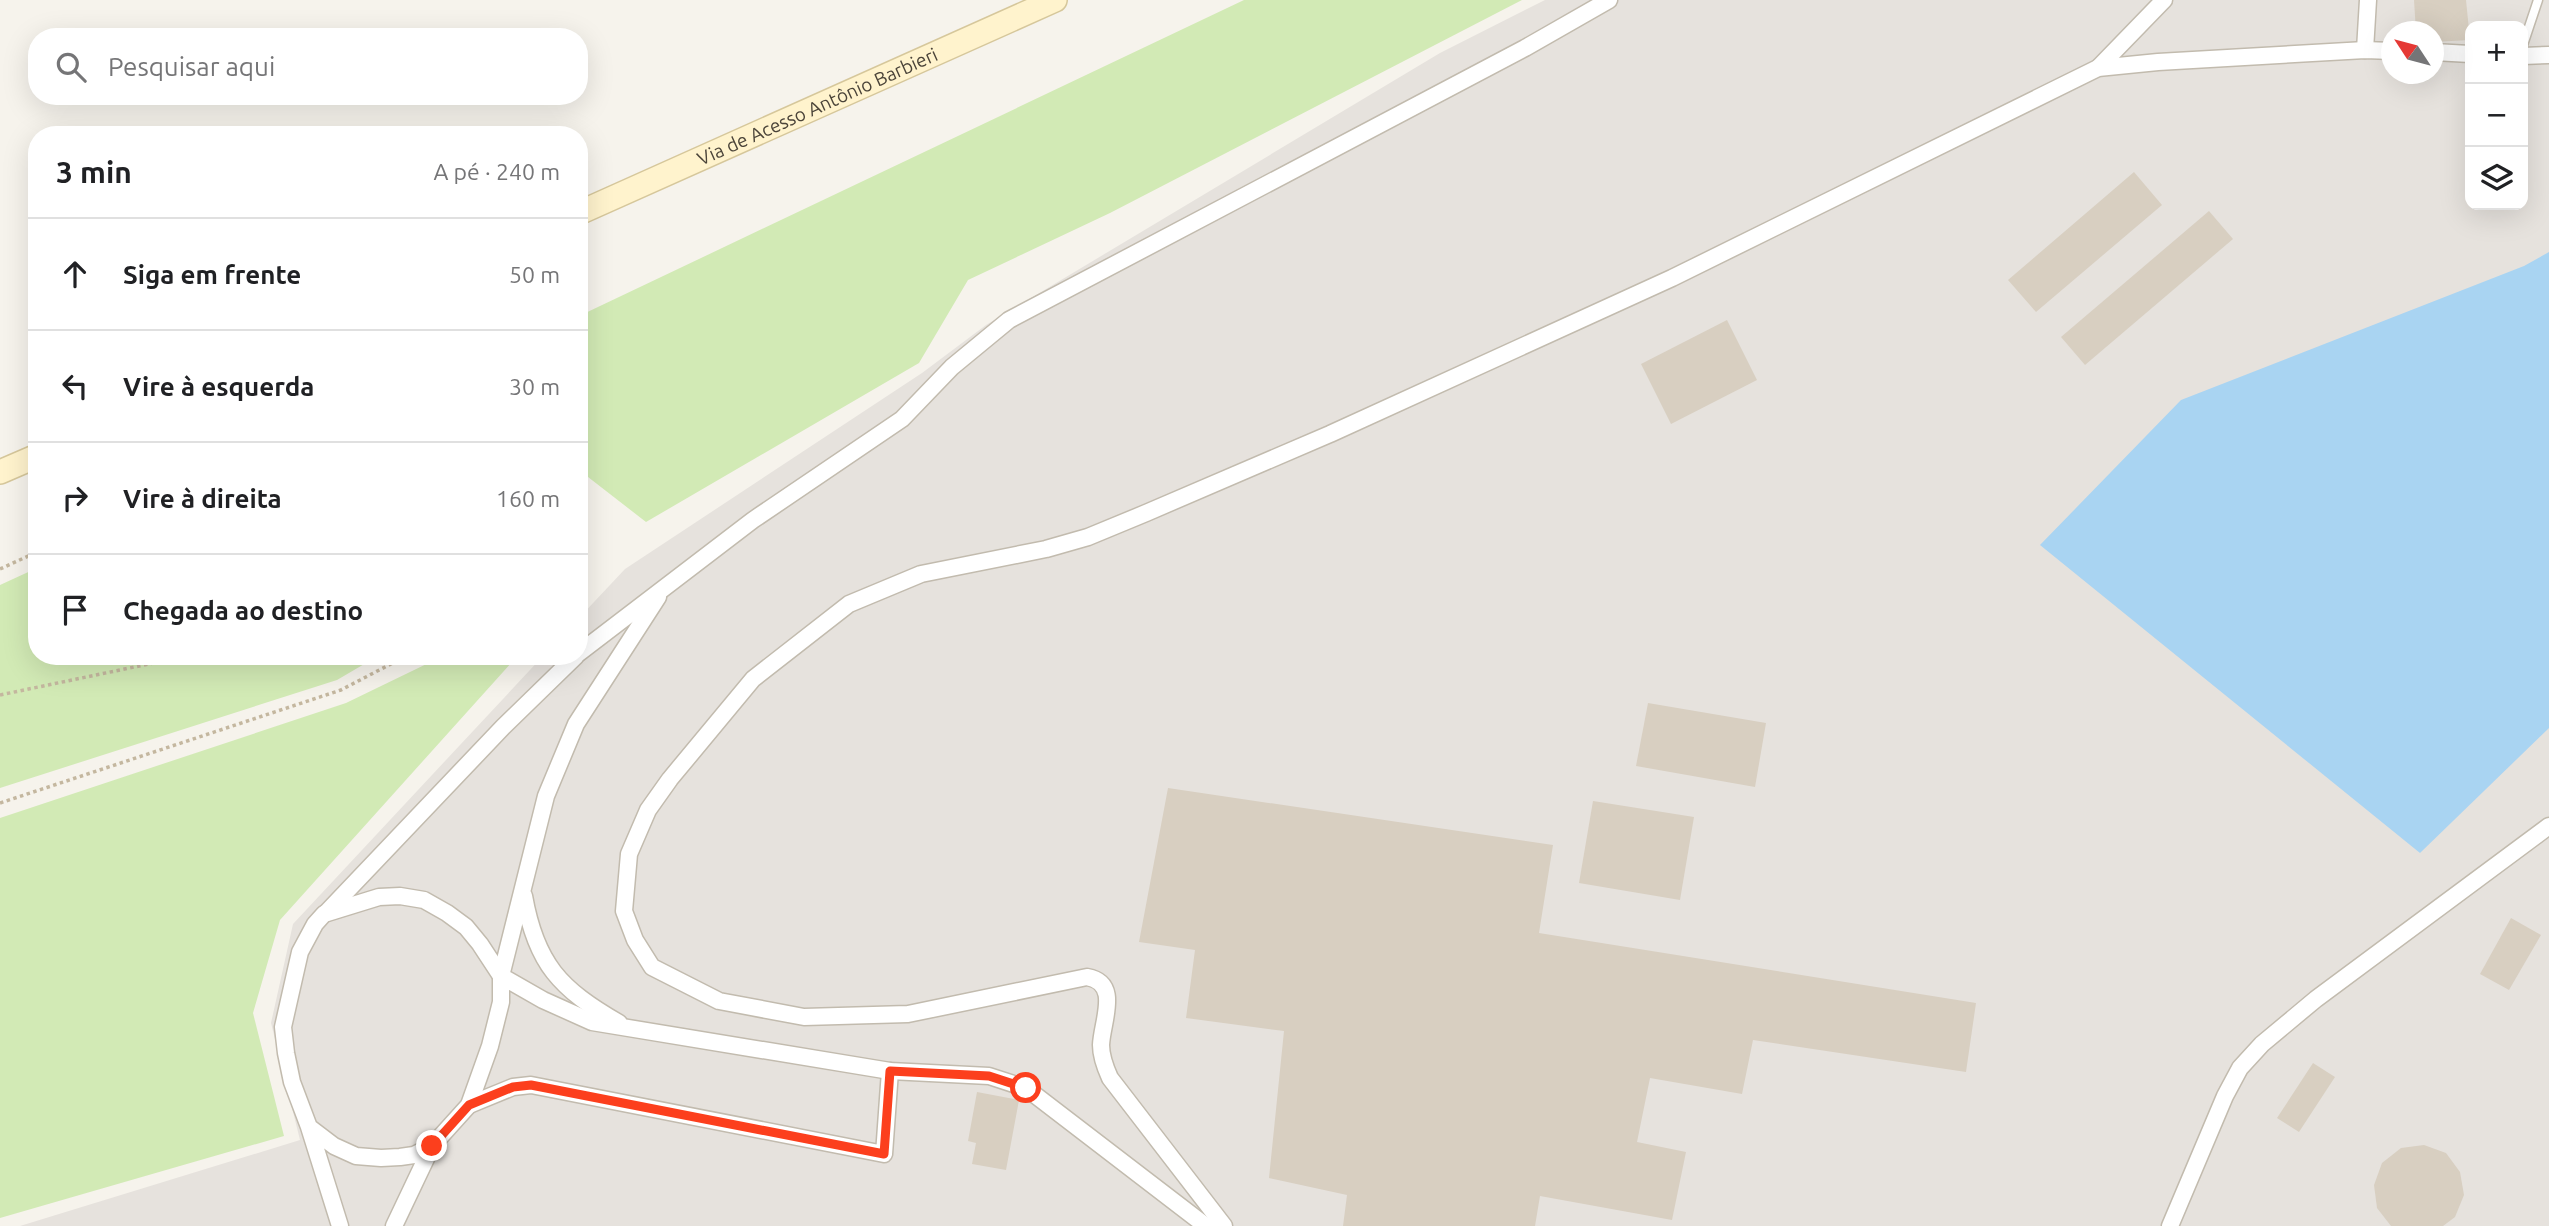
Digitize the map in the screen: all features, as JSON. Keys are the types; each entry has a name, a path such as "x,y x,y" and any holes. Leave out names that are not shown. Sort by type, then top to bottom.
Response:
{"main road":[{"name":"Via de Acesso Antônio Barbieri","path":"588,209 1055,0"},
{"path":"0,472 28,460"}],"street":[{"path":"588,646 753,520 834,468 902,419 953,367 1009,320 1525,48 1609,0"},
{"path":"1224,1226 1110,1077 1102,1060 1101,1044 1108,998 1105,987 1095,978 1087,977 908,1014 804,1017 719,1001 652,967 635,940 624,911 629,854 648,810 670,779 753,678 849,604 921,574 1046,549 1088,537 1330,434 1672,278 2098,68 2164,0"},
{"path":"2365,50 2368,0"},
{"path":"2098,68 2158,62 2381,51"},
{"path":"2444,53 2465,54"},
{"path":"2528,56 2549,55"},
{"path":"394,1226 432,1146 469,1105 490,1046 501,1002 501,976 546,796 576,724 665,586"},
{"path":"340,1226 292,1082 283,1027 300,953 315,924 324,914 503,727 567,665"},
{"path":"2170,1226 2225,1096 2240,1068 2262,1044 2316,999 2549,826"},
{"path":"522,889 531,933 547,966 588,1006 627,1028"},
{"path":"324,914 379,897 400,896 424,900 466,927 501,976 582,1018 627,1028 890,1071 989,1076 1026,1088 1206,1226"},
{"path":"469,1105 513,1087 531,1085 884,1154 890,1071"},
{"path":"309,1127 334,1146 356,1156 400,1157 414,1155 432,1146"}],"lane":[{"path":"2528,30 2538,0"}],"path":[{"path":"0,569 28,556"},
{"path":"0,695 144,665"},
{"path":"0,803 341,690 389,665"}],"shaded area":[{"path":"1545,0 2549,0 2549,1226 20,1226 300,1140 271,1023 293,924 535,665 588,665 588,608 625,569 922,373 986,325 1440,53"}],"green space":[{"path":"1244,0 1522,0 1110,213 968,280 919,363 646,522 588,477 588,312"},
{"path":"28,572 28,665 363,665 337,680 0,788 0,585"},
{"path":"424,665 509,665 280,920 253,1013 284,1136 0,1218 0,818 346,703"}],"water":[{"path":"2549,252 2549,728 2420,853 2040,545 2181,400 2524,266"}],"building":[{"path":"2414,0 2466,0 2468,21 2465,21 2465,40 2444,41 2444,21 2415,21"},
{"path":"2134,172 2162,205 2036,312 2008,280"},
{"path":"2209,211 2233,239 2085,365 2061,337"},
{"path":"1727,320 1757,380 1671,424 1641,364"},
{"path":"1648,703 1766,723 1755,787 1636,766"},
{"path":"1168,788 1553,845 1539,933 1976,1003 1966,1072 1753,1040 1742,1094 1650,1078 1637,1142 1686,1152 1672,1220 1540,1196 1535,1226 1343,1226 1347,1195 1269,1178 1284,1031 1186,1018 1195,950 1139,942"},
{"path":"1593,801 1694,817 1680,900 1579,883"},
{"path":"2511,918 2541,935 2509,990 2480,974"},
{"path":"2313,1063 2335,1077 2299,1132 2277,1118"},
{"path":"977,1092 1019,1100 1006,1170 972,1164 976,1143 968,1141"},
{"path":"2424,1145 2446,1153 2460,1172 2464,1195 2455,1217 2443,1226 2391,1226 2377,1208 2374,1185 2382,1163 2401,1148"}],"route":[{"path":"432,1146 469,1105 496,1092 531,1085 884,1154 890,1071 989,1076 1026,1088"}]}
